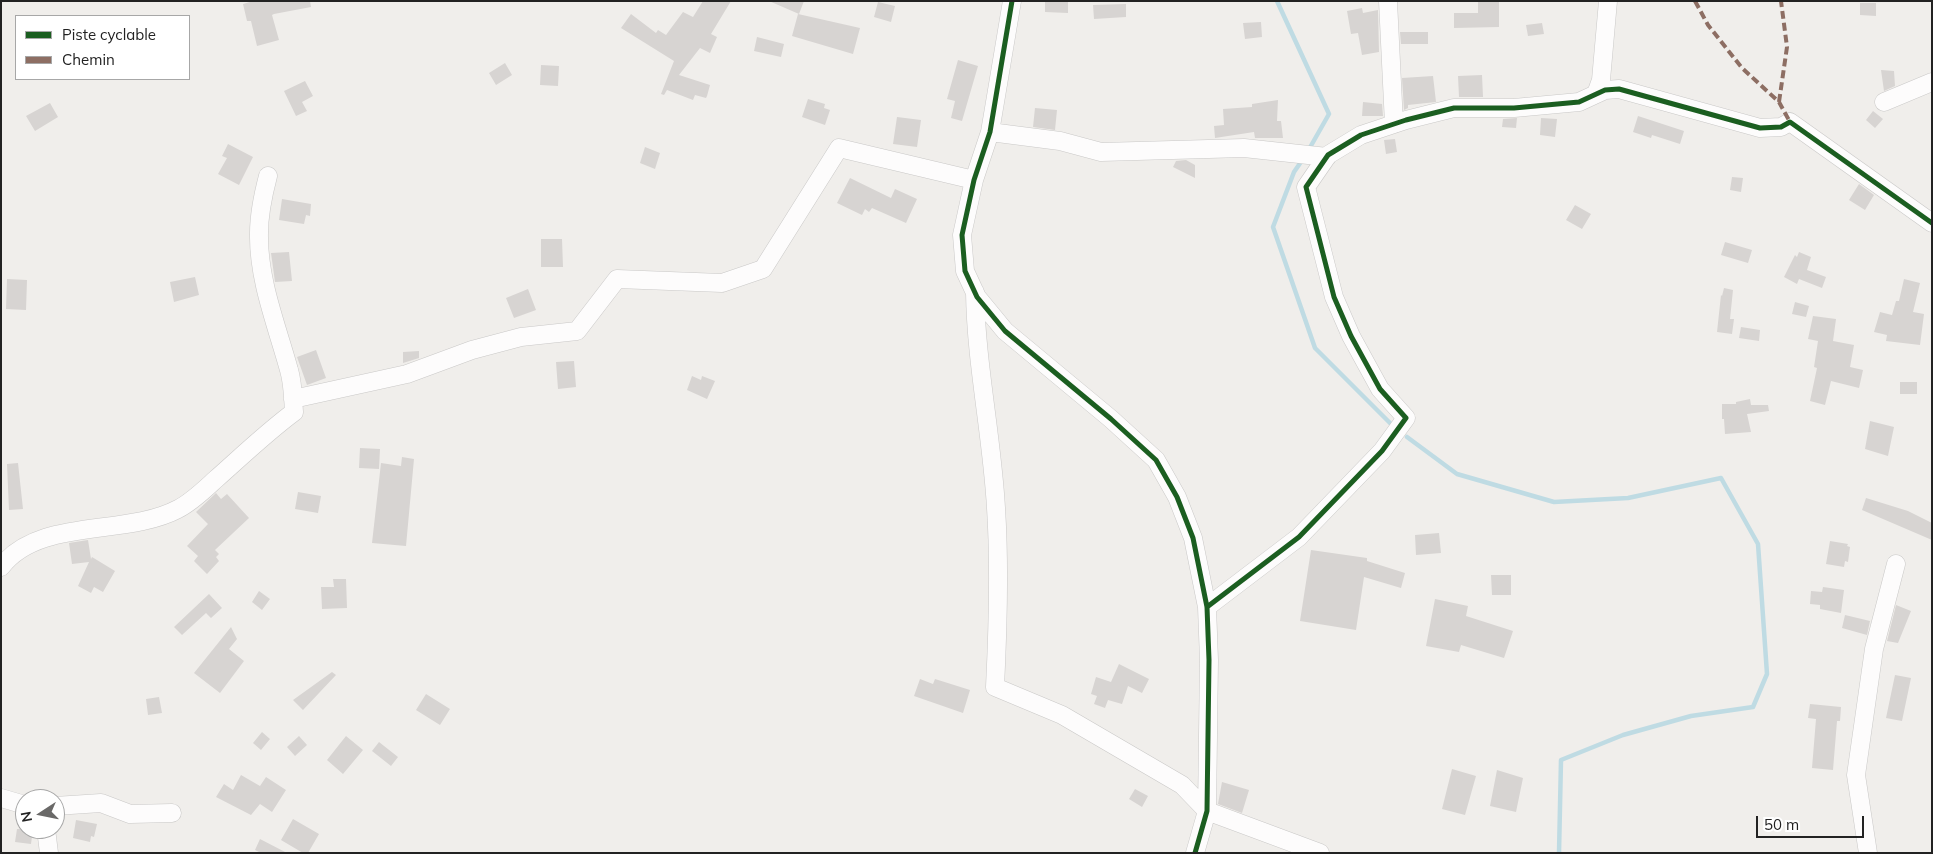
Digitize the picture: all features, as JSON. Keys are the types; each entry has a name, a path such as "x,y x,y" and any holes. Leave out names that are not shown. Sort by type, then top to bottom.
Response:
{"street":[{"path":"1012,1 990,132 974,180 962,235 965,271 975,292 1005,331 1111,419 1156,460 1177,497 1193,538 1207,608 1209,660 1208,811 1195,853"},
{"path":"1388,1 1394,124"},
{"path":"1596,94 1601,80 1608,1"},
{"path":"1884,102 1932,82"},
{"path":"1207,608 1299,537 1382,451 1406,418 1380,389 1334,297 1306,187 1327,157 1361,135 1454,108 1514,108 1578,102 1605,90 1619,89 1760,128 1781,127 1790,122 1932,223"},
{"path":"990,132 1060,141 1101,152 1189,152 1244,148 1327,157"},
{"path":"293,399 407,374 472,350 521,337 577,331 617,278 722,282 763,269 839,148 974,180"},
{"path":"1,567 22,547 44,538 141,523 178,509 209,485 266,433 294,412 290,372 276,332 261,264 259,234 262,202 268,176"},
{"path":"975,292 975,326 996,507 1000,603 995,687 1062,715 1182,785 1208,811 1320,853"},
{"path":"1868,853 1856,774 1874,649 1896,564"},
{"path":"1,798 15,802"},
{"path":"65,805 101,803 130,814 172,813"},
{"path":"47,839 49,853"}],"building":[{"path":"253,1 310,1 311,7 272,15 279,40 257,46 251,21 247,21 243,4"},
{"path":"703,1 731,1 711,34 717,37 710,53 700,48 679,75 710,85 707,96 706,98 695,95 693,100 667,90 664,95 661,94 674,61 621,28 631,14 656,33 658,30 666,35 683,12 693,17"},
{"path":"769,1 804,1 799,14"},
{"path":"1045,1 1068,1 1068,13 1045,12"},
{"path":"1478,1 1499,1 1499,27 1454,28 1454,13 1478,13"},
{"path":"878,2 895,6 891,22 874,17"},
{"path":"1860,3 1876,3 1876,16 1860,15"},
{"path":"1126,4 1126,17 1094,19 1093,5"},
{"path":"1362,8 1363,13 1378,10 1379,52 1362,55 1358,33 1351,34 1347,11"},
{"path":"798,14 860,28 853,54 792,36"},
{"path":"1261,22 1262,37 1245,39 1243,23"},
{"path":"1542,23 1544,34 1528,36 1526,25"},
{"path":"1400,32 1428,32 1428,44 1401,44"},
{"path":"757,37 784,44 781,57 754,51"},
{"path":"958,60 978,66 962,121 951,118 955,101 947,99"},
{"path":"505,63 512,75 496,85 489,73"},
{"path":"541,65 559,66 558,86 540,85"},
{"path":"1881,70 1894,71 1895,86 1884,91"},
{"path":"1482,75 1483,97 1459,97 1458,76"},
{"path":"1433,76 1436,102 1408,105 1408,108 1404,110 1402,78"},
{"path":"305,81 313,96 302,102 307,111 296,116 284,91"},
{"path":"808,99 825,104 824,108 830,110 825,125 802,117"},
{"path":"1278,100 1277,121 1281,121 1283,138 1255,138 1254,132 1215,138 1214,126 1224,125 1223,109 1252,107 1252,104"},
{"path":"1363,102 1382,104 1383,116 1362,116"},
{"path":"50,103 58,117 35,131 26,116"},
{"path":"1035,108 1057,110 1055,130 1033,127"},
{"path":"1873,111 1883,119 1875,128 1866,120"},
{"path":"1638,116 1684,131 1680,144 1652,135 1651,138 1633,132"},
{"path":"897,117 921,120 917,147 893,144"},
{"path":"1517,118 1516,128 1502,127 1503,119"},
{"path":"1541,118 1557,119 1555,137 1540,135"},
{"path":"1395,139 1397,152 1386,154 1384,140"},
{"path":"228,144 253,157 239,185 218,174 227,158 222,156"},
{"path":"645,147 660,153 655,169 640,163"},
{"path":"1186,160 1195,165 1195,178 1173,167 1176,161"},
{"path":"1732,177 1743,178 1741,192 1730,190"},
{"path":"850,178 891,198 895,189 917,199 906,223 872,208 869,212 865,209 862,215 837,203"},
{"path":"1859,184 1874,195 1865,210 1849,200"},
{"path":"282,199 311,204 310,216 306,215 304,224 279,220"},
{"path":"1575,205 1591,214 1582,229 1566,220"},
{"path":"541,239 562,239 563,267 541,267"},
{"path":"1725,242 1752,250 1748,263 1721,255"},
{"path":"289,252 292,281 275,282 271,253"},
{"path":"1799,252 1811,257 1807,270 1826,277 1822,288 1799,279 1797,284 1784,277 1795,255 1797,257"},
{"path":"195,277 199,295 174,302 170,282"},
{"path":"7,279 27,280 26,310 6,309"},
{"path":"1904,279 1920,283 1913,312 1924,314 1920,345 1886,341 1887,335 1874,332 1880,312 1892,315 1896,301 1899,301"},
{"path":"1724,288 1733,290 1730,319 1734,319 1732,334 1717,332 1721,295"},
{"path":"528,289 536,310 514,318 506,298"},
{"path":"1795,302 1809,306 1806,317 1792,314"},
{"path":"1813,316 1836,319 1833,341 1854,345 1850,367 1863,370 1859,388 1831,381 1825,405 1810,401 1817,368 1814,367 1818,341 1808,339"},
{"path":"1741,327 1760,330 1759,341 1739,338"},
{"path":"316,350 326,378 307,385 297,357"},
{"path":"419,351 419,358 403,363 403,352"},
{"path":"574,361 576,387 558,389 556,362"},
{"path":"692,376 701,380 702,376 715,381 707,399 687,390"},
{"path":"1900,382 1917,382 1917,394 1900,394"},
{"path":"1750,399 1751,405 1768,405 1769,411 1747,414 1751,432 1725,434 1722,404 1736,404 1736,402"},
{"path":"1870,421 1894,427 1888,456 1865,449"},
{"path":"360,448 380,449 379,469 359,468"},
{"path":"402,457 414,459 406,546 372,543 381,463 401,466"},
{"path":"18,463 23,509 9,510 7,464"},
{"path":"298,492 321,496 318,513 295,509"},
{"path":"216,493 221,499 227,494 249,518 215,550 219,554 216,557 219,561 207,574 194,561 198,556 187,546 208,524 196,512"},
{"path":"1866,498 1908,511 1932,523 1932,540 1862,510"},
{"path":"1439,533 1441,553 1416,555 1415,535"},
{"path":"88,540 91,559 92,557 115,571 103,592 94,587 91,593 78,586 89,562 72,564 69,543"},
{"path":"1830,541 1848,544 1847,546 1850,547 1848,562 1845,561 1844,567 1826,564"},
{"path":"1311,550 1367,558 1367,561 1405,573 1401,588 1364,577 1356,630 1300,621"},
{"path":"1491,575 1511,575 1511,595 1492,595"},
{"path":"333,579 346,579 347,608 322,609 321,587 334,587"},
{"path":"1823,587 1844,590 1841,613 1820,609 1820,605 1810,604 1811,591 1822,592"},
{"path":"259,591 270,599 262,610 252,602"},
{"path":"209,594 222,608 211,618 206,613 182,635 174,627"},
{"path":"1435,599 1468,606 1466,616 1513,631 1504,658 1461,645 1459,652 1426,646"},
{"path":"1896,605 1911,611 1898,643 1887,641"},
{"path":"1845,615 1870,621 1867,635 1842,628"},
{"path":"231,627 237,639 229,649 244,661 220,693 194,673"},
{"path":"1119,664 1149,679 1142,693 1128,686 1122,704 1108,700 1105,708 1094,704 1097,696 1091,694 1096,677 1111,682"},
{"path":"332,672 336,675 303,710 293,700"},
{"path":"1895,675 1911,678 1902,721 1886,718"},
{"path":"920,679 933,684 935,679 970,690 963,713 914,696"},
{"path":"426,694 450,709 440,725 416,710"},
{"path":"159,697 162,713 148,715 146,699"},
{"path":"1810,704 1841,707 1840,721 1837,721 1833,770 1812,768 1816,719 1808,718"},
{"path":"262,732 270,739 261,750 253,743"},
{"path":"299,736 307,745 295,756 287,747"},
{"path":"346,736 363,750 343,774 327,760"},
{"path":"379,742 398,757 391,766 372,751"},
{"path":"1452,769 1476,776 1465,815 1442,809"},
{"path":"1497,770 1523,778 1516,812 1490,806"},
{"path":"241,775 260,786 266,777 286,790 272,812 260,804 251,815 216,797 224,784 233,790"},
{"path":"1222,782 1249,790 1242,813 1218,804"},
{"path":"1135,789 1148,796 1142,807 1129,799"},
{"path":"293,819 319,834 308,853 303,853 281,840"},
{"path":"76,820 97,824 94,837 91,836 90,842 73,838"},
{"path":"15,839 32,839 31,844 15,842"},
{"path":"260,839 287,853 261,853 255,850"}],"waterway":[{"path":"1277,1 1329,114 1308,151"},
{"path":"1303,159 1294,172 1273,227 1315,348 1394,427"},
{"path":"1407,437 1457,474 1554,502 1628,498 1721,478 1758,544 1767,674 1753,707 1691,716 1623,735 1561,760 1559,853"}],"marked path":[{"path":"1695,1 1708,25 1742,68 1779,102 1790,122"},
{"path":"1779,102 1787,47 1781,1"}],"cycle path":[{"path":"1012,1 990,132 974,180 962,235 965,271 977,297 1005,331 1111,419 1156,460 1177,497 1193,538 1207,607 1209,660 1207,811 1195,853"},
{"path":"1207,607 1299,537 1382,451 1406,418 1380,389 1351,336 1334,297 1306,187 1328,155 1361,135 1406,120 1454,108 1514,108 1579,102 1605,90 1619,89 1760,128 1781,127 1790,122 1932,223"}]}
